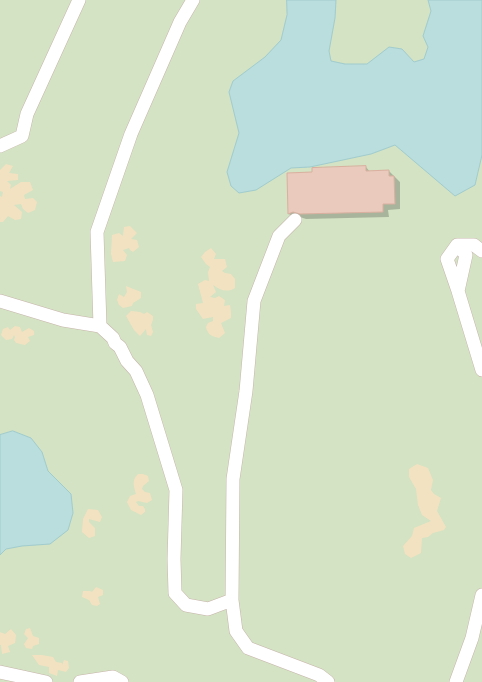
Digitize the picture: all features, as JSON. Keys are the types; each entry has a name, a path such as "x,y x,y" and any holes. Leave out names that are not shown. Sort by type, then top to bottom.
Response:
{"lane":[{"path":"0,146 22,136 26,114 79,0"},
{"path":"100,326 98,232 131,134 180,22 193,0"},
{"path":"295,220 279,236 254,301 246,391 233,479 232,600 236,631 248,648 319,675 328,682"},
{"path":"482,251 474,245 457,245 447,259 482,370"},
{"path":"0,301 63,320 100,326 120,347 127,361 136,371 147,395 176,490 174,559 175,593 186,605 208,609 232,600"},
{"path":"456,682 472,638 482,595"},
{"path":"0,672 46,682"},
{"path":"80,682 113,677 122,682"}],"green space":[{"path":"0,0 482,0 482,682 0,682"}],"sand":[{"path":"6,164 13,166 9,173 18,174 18,180 7,181 11,185 10,189 21,182 30,182 33,190 24,195 25,199 33,198 37,202 35,210 28,213 23,209 21,204 14,205 22,212 21,219 15,220 8,216 3,222 0,222 0,196 2,197 3,192 0,191 0,170"},
{"path":"130,226 137,233 131,239 137,240 139,247 133,252 129,248 123,250 127,255 125,261 113,262 111,254 112,235 119,233 123,236 124,227"},
{"path":"211,248 216,254 214,259 225,259 227,267 222,271 231,274 235,279 235,288 232,290 226,291 213,285 216,292 210,297 215,298 219,296 225,300 224,306 230,305 231,312 231,318 221,323 225,333 219,338 210,335 206,327 208,323 213,321 213,317 203,319 196,309 196,304 203,303 198,284 205,280 209,281 208,272 210,267 201,257"},
{"path":"126,286 141,292 141,298 133,303 132,306 123,308 119,305 117,300 119,294 124,297 127,292"},
{"path":"131,311 144,314 147,312 153,316 151,325 153,332 151,336 147,335 146,329 140,336 134,330 126,316"},
{"path":"15,326 20,327 22,332 29,328 34,331 34,335 28,337 30,341 25,345 16,343 14,340 14,335 12,339 6,340 1,335 3,329 8,327 10,330"},
{"path":"417,464 428,468 433,480 431,490 434,494 441,498 437,511 446,527 444,530 422,538 421,553 411,558 405,554 403,546 412,536 414,528 431,521 422,515 418,505 416,489 409,477 409,469"},
{"path":"138,474 148,476 149,481 143,486 142,489 145,492 150,493 152,500 147,503 136,502 139,506 143,506 145,509 145,512 141,515 131,510 127,502 130,496 136,494 134,481"},
{"path":"88,509 98,510 102,517 100,522 89,519 89,522 95,528 95,536 89,538 82,532 83,519"},
{"path":"96,587 103,590 103,595 98,597 100,604 97,606 92,605 89,600 82,597 83,591 92,592"},
{"path":"30,628 33,636 39,638 39,644 33,646 32,649 26,648 24,644 28,638 24,634 26,629"},
{"path":"11,629 16,635 15,643 8,646 10,652 2,654 0,632 5,634"},
{"path":"32,655 53,657 56,662 62,663 62,665 64,660 68,661 69,668 66,672 58,670 57,676 49,673 49,667 39,665"}],"water":[{"path":"287,0 336,0 335,18 329,51 331,61 345,64 367,64 389,47 402,49 414,62 424,59 428,47 423,36 431,11 428,0 482,0 482,155 475,185 455,196 395,145 371,154 310,167 291,168 256,190 239,193 231,186 227,172 239,133 229,92 233,81 265,57 281,40 287,15"},
{"path":"13,431 31,438 42,452 48,471 71,494 73,513 68,530 50,544 6,549 0,555 0,435"}],"building":[{"path":"366,166 366,171 389,170 389,176 394,176 395,204 383,204 383,212 300,214 293,212 288,214 287,173 312,172 312,168"}]}
